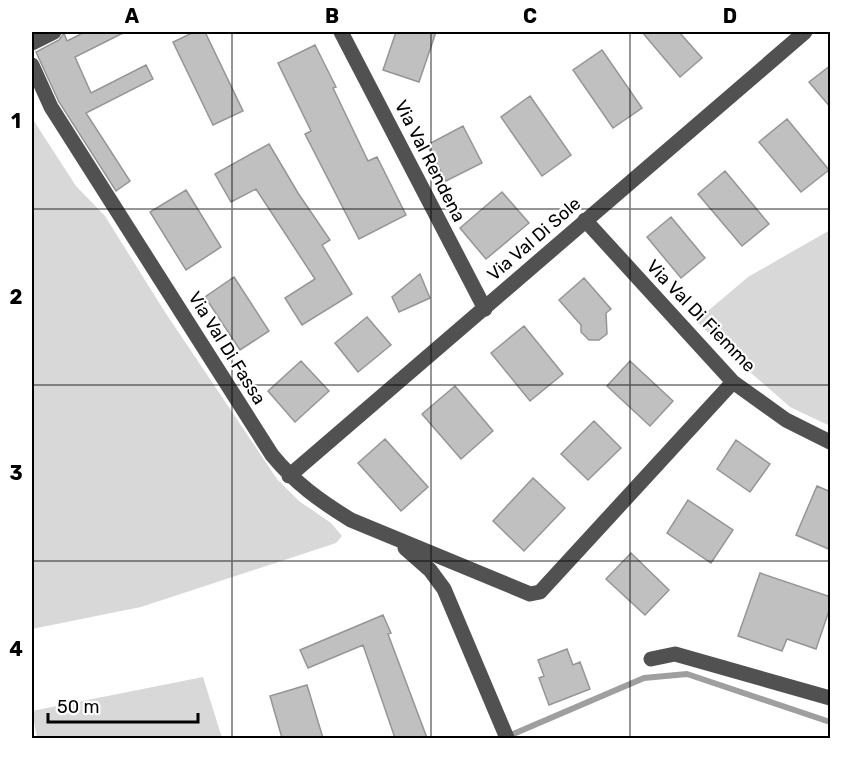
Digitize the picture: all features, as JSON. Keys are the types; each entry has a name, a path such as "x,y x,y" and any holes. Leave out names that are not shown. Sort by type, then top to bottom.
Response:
{"street":[{"path":"32,43 54,32"},
{"name":"Via Val Rendena","path":"341,32 484,309"},
{"name":"Via Val Di Sole","path":"289,476 805,32"},
{"name":"Via Val Di Fassa","path":"32,65 51,106 272,455 289,476 325,504 351,520 530,594 540,592 733,382"},
{"name":"Via Val Di Fiemme","path":"585,220 733,382 786,420 831,442"},
{"path":"384,534 417,558 444,589 505,734"},
{"path":"444,589 451,573 459,569 467,569"},
{"path":"651,660 675,654 831,698"}],"shaded area":[{"path":"32,118 76,186 105,216 163,309 277,479 299,501 331,523 342,536 336,543 141,607 32,629"},
{"path":"830,230 830,426 790,407 696,321 748,277"},
{"path":"203,677 222,738 37,738 32,711"}],"building":[{"path":"85,32 125,32 75,57 91,93 146,65 153,79 86,113 130,181 116,191 59,102 36,52 59,40 64,33 67,41"},
{"path":"194,32 205,32 243,111 213,125 173,42"},
{"path":"396,32 436,32 419,82 383,70"},
{"path":"642,32 679,32 702,58 680,77"},
{"path":"315,45 368,161 377,157 406,215 359,239 305,134 311,131 278,63"},
{"path":"602,50 642,108 613,128 573,70"},
{"path":"831,65 831,108 809,82"},
{"path":"530,96 571,155 542,176 501,117"},
{"path":"787,119 829,170 801,192 759,142"},
{"path":"463,126 482,163 446,181 427,145"},
{"path":"269,144 298,193 330,240 322,245 352,294 302,325 285,298 315,279 256,189 231,202 215,174"},
{"path":"725,171 769,224 742,246 698,194"},
{"path":"186,190 221,247 186,270 150,212"},
{"path":"502,192 529,223 486,259 460,228"},
{"path":"671,217 705,258 681,278 647,237"},
{"path":"420,274 430,298 399,312 392,297"},
{"path":"234,277 269,331 240,350 205,297"},
{"path":"584,278 611,309 606,313 607,334 599,340 589,340 581,332 581,325 559,300"},
{"path":"367,317 391,345 358,372 335,343"},
{"path":"524,326 563,374 530,401 491,353"},
{"path":"301,361 329,391 295,422 268,391"},
{"path":"630,361 673,401 650,426 607,386"},
{"path":"455,386 493,431 461,459 422,414"},
{"path":"594,421 621,448 588,480 561,454"},
{"path":"385,439 428,487 401,511 358,463"},
{"path":"736,440 770,464 750,492 717,469"},
{"path":"533,478 565,508 524,551 493,521"},
{"path":"817,486 831,492 831,550 796,535"},
{"path":"688,500 733,530 711,563 667,533"},
{"path":"631,553 669,590 645,615 606,579"},
{"path":"760,573 831,597 831,605 816,649 787,639 782,651 738,636"},
{"path":"383,615 427,738 395,738 363,645 308,668 300,650"},
{"path":"567,649 573,665 580,662 590,689 549,705 539,678 544,676 538,660"},
{"path":"307,685 323,738 282,738 270,696"}],"waterway":[{"path":"506,737 644,678 687,674 830,722"}]}
